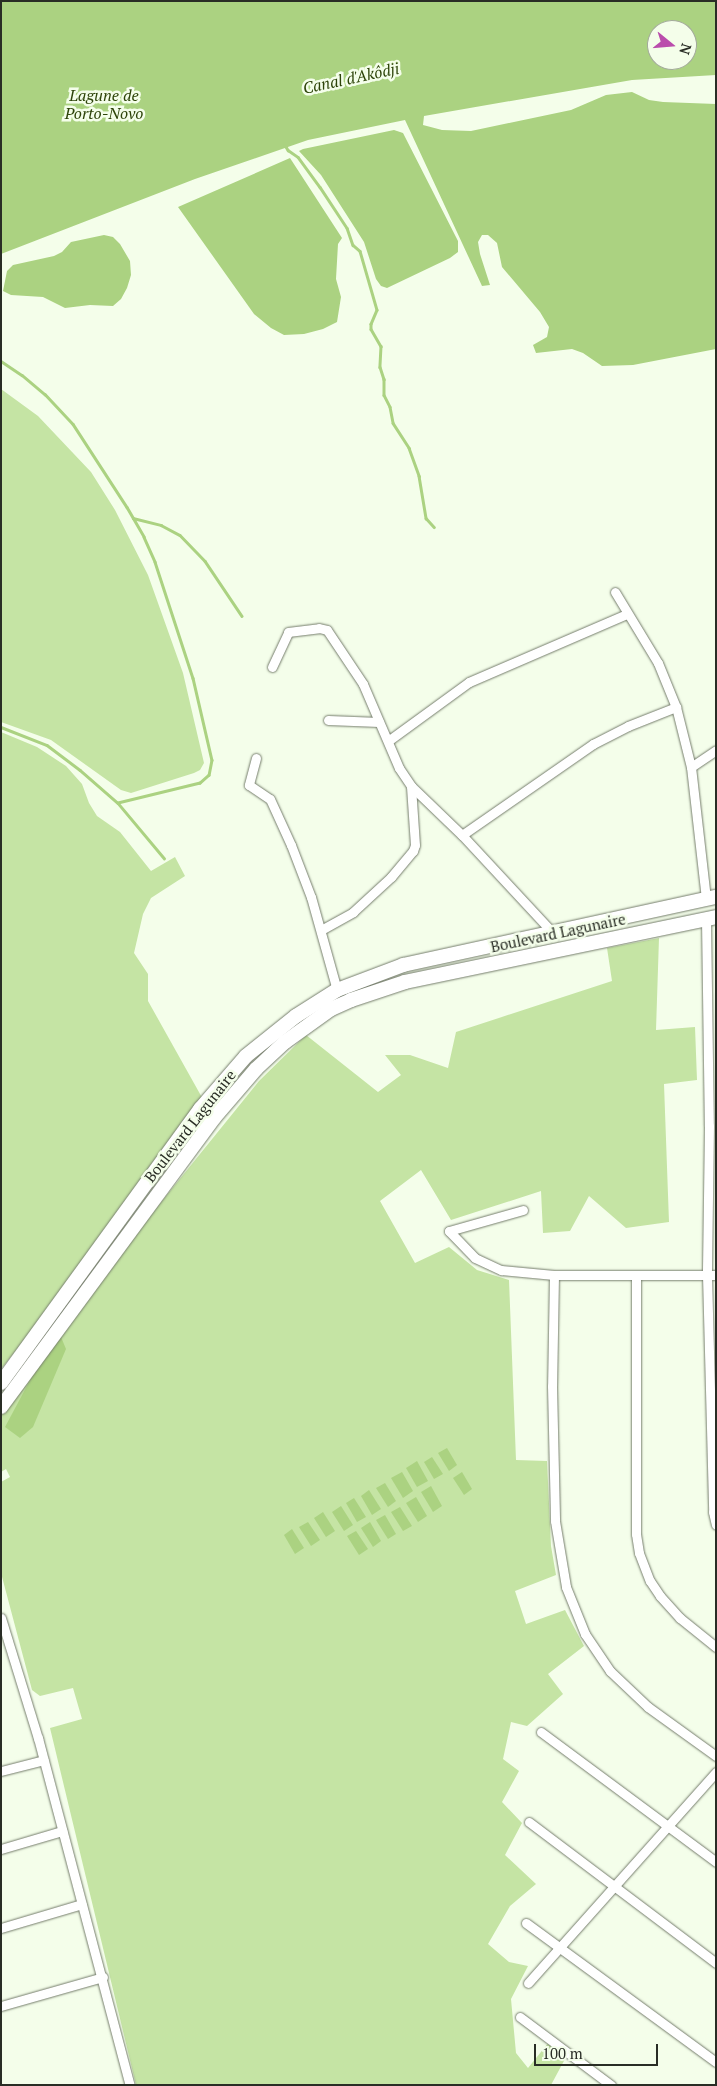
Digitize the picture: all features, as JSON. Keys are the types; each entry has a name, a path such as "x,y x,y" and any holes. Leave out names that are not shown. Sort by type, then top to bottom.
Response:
{"main road":[{"name":"Boulevard Lagunaire","path":"1,1383 200,1109 246,1056 265,1038 337,990 403,965 711,898"},
{"name":"Boulevard Lagunaire","path":"1,1407 214,1118 264,1062 285,1042 330,1009 405,982 711,918"}],"street":[{"path":"614,592 658,663 676,707 691,767 711,898"},
{"path":"388,741 469,682 627,614"},
{"path":"272,667 288,632 324,628 340,648 363,684 399,768 411,786 462,835 552,932"},
{"path":"462,835 593,744 628,726 676,707"},
{"path":"328,720 379,722"},
{"path":"691,767 716,750"},
{"path":"256,758 249,784 270,799 295,854 321,930 337,990"},
{"path":"321,930 353,912 390,877 413,851 415,845 411,786"},
{"path":"711,918 709,1126 713,1512 716,1525"},
{"path":"523,1210 450,1231 475,1258 484,1264 501,1270 554,1275 712,1275"},
{"path":"554,1275 552,1386 555,1520 566,1587 585,1634 610,1671 648,1707 716,1756"},
{"path":"636,1275 636,1534 639,1553 650,1581 660,1596 680,1618 716,1647"},
{"path":"1,1618 44,1760 130,2085"},
{"path":"541,1732 716,1862"},
{"path":"1,1771 44,1760"},
{"path":"528,1983 716,1772"},
{"path":"529,1822 716,1963"},
{"path":"1,1849 62,1831"},
{"path":"1,1928 82,1904"},
{"path":"526,1923 716,2062"},
{"path":"1,2006 102,1977"},
{"path":"520,2017 612,2085"}],"shaded area":[{"path":"1,389 38,416 91,472 115,510 148,575 183,673 204,763 200,770 131,793 121,790 51,740 1,722"},
{"path":"1,732 37,747 66,766 82,784 89,803 97,816 120,832 151,871 175,857 185,876 151,898 143,914 134,953 148,974 148,1001 209,1110 1,1369"},
{"path":"659,938 656,1030 695,1027 697,1080 664,1084 669,1222 626,1228 589,1196 570,1231 543,1233 541,1191 451,1220 421,1170 380,1201 415,1263 449,1247 477,1270 509,1280 516,1460 547,1461 551,1546 556,1575 515,1591 526,1624 565,1610 584,1646 548,1674 563,1694 527,1726 511,1722 503,1759 519,1771 502,1802 522,1823 505,1855 536,1884 510,1906 488,1944 509,1962 528,1966 511,1999 516,2053 528,2068 549,2042 565,2059 551,2085 136,2085 50,1728 82,1719 73,1688 40,1696 32,1690 1,1573 1,1482 10,1477 6,1469 1,1472 1,1400 259,1081 306,1035 378,1092 401,1075 385,1055 410,1055 448,1068 456,1032 612,981 607,948"}],"water":[{"name":"Lagune de Porto-Novo","path":"1,1 716,1 716,75 632,80 424,116 423,125 442,130 471,131 571,110 606,95 632,92 649,100 663,102 716,104 716,349 633,365 602,366 583,353 572,349 536,353 533,345 547,337 549,327 540,312 502,267 497,243 488,235 482,235 478,242 490,285 482,286 405,120 308,140 195,179 1,254"},
{"path":"394,130 403,133 458,241 458,252 450,258 387,288 381,286 376,279 364,242 321,175 299,151"},
{"path":"290,158 342,238 338,244 336,279 341,297 337,322 323,329 304,334 284,335 271,328 254,314 178,207"},
{"path":"104,235 113,237 120,244 130,261 131,275 127,288 121,299 113,306 90,305 65,308 43,297 11,295 3,291 7,271 13,265 54,256 62,252 71,242"},
{"path":"61,1337 66,1349 33,1427 20,1438 5,1427 44,1354"},
{"path":"447,1448 457,1465 449,1471 438,1453"},
{"path":"432,1457 443,1474 434,1479 424,1462"},
{"path":"417,1461 428,1481 417,1487 406,1468"},
{"path":"402,1472 413,1491 403,1498 391,1478"},
{"path":"462,1472 472,1489 464,1495 453,1478"},
{"path":"385,1483 396,1501 388,1507 376,1488"},
{"path":"431,1486 442,1506 433,1512 421,1492"},
{"path":"369,1490 381,1509 372,1515 361,1496"},
{"path":"416,1497 427,1516 418,1522 406,1503"},
{"path":"354,1498 366,1517 357,1522 346,1503"},
{"path":"341,1506 353,1525 344,1531 332,1512"},
{"path":"400,1507 412,1526 403,1531 391,1512"},
{"path":"323,1512 335,1531 326,1537 314,1518"},
{"path":"385,1515 396,1534 388,1539 376,1520"},
{"path":"308,1522 320,1540 311,1546 299,1527"},
{"path":"370,1522 381,1541 373,1547 361,1528"},
{"path":"292,1529 304,1548 295,1554 284,1535"},
{"path":"356,1531 368,1549 359,1555 347,1536"}],"waterway":[{"path":"285,145 288,150 298,157 320,187 347,228 353,245 360,251 377,310 371,324 371,329 381,346 380,367 384,379 384,395 390,407 393,423 409,448 419,476 426,518 434,527"},
{"path":"1,361 45,394 73,424 127,507 144,537 155,562 193,678 212,760 209,775 200,783 118,803"},
{"path":"133,518 161,525 180,535 205,561 242,616"},
{"path":"1,727 47,745 80,770 118,803 164,858"}],"water label":[{"name":"Canal d'Akôdji","path":"351,78"}]}
